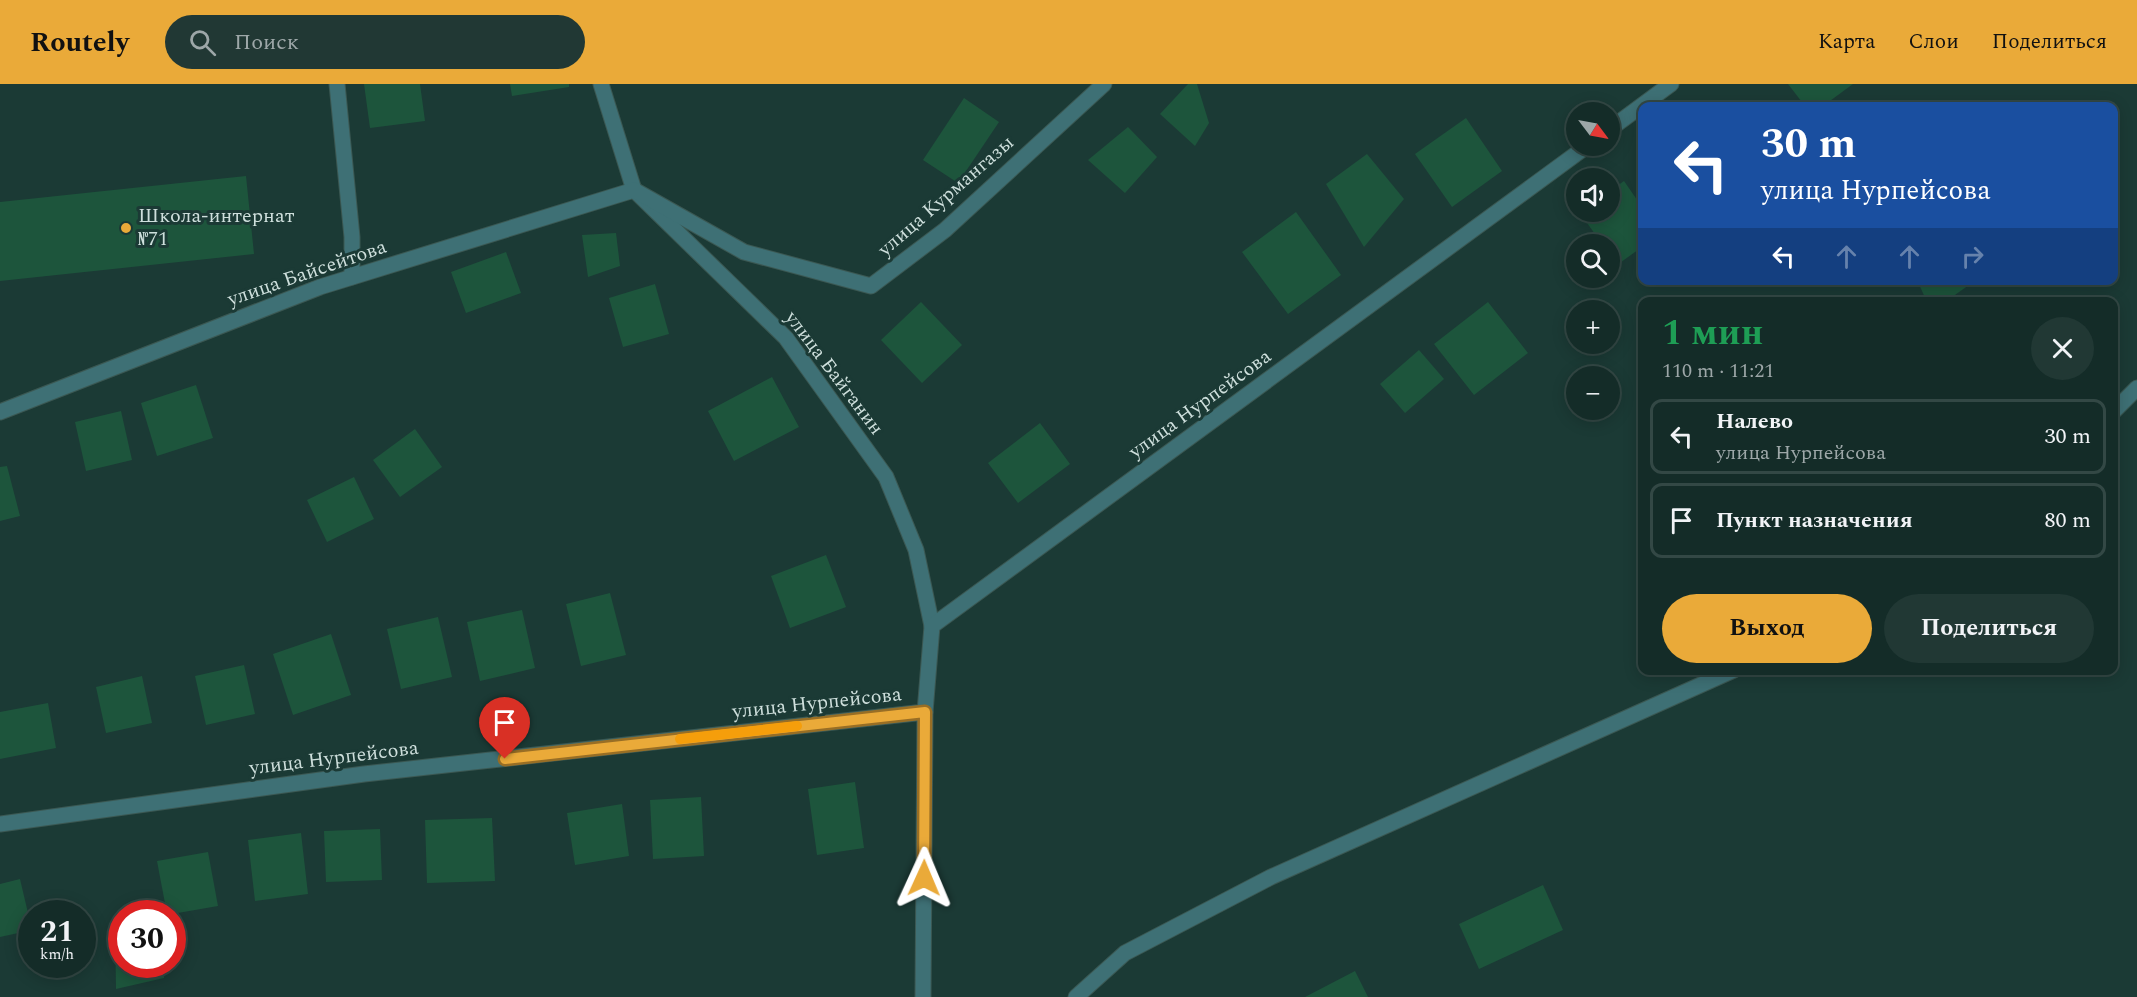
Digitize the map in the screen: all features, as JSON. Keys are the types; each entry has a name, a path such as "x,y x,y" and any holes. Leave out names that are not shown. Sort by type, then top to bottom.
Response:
{"street":[{"path":"337,84 352,237 352,277"},
{"name":"улица Байганин","path":"601,84 634,190 786,338 886,477 916,550 932,626"},
{"name":"улица Курмангазы","path":"634,190 744,252 871,286 945,230 1104,84"},
{"path":"1647,102 1671,84"},
{"path":"1620,122 1638,108"},
{"name":"улица Нурпейсова","path":"0,824 364,774 925,712 932,626 1573,156"},
{"name":"улица Байсейтова","path":"0,412 320,286 634,190"},
{"path":"2118,407 2137,388"},
{"path":"1076,997 1125,953 1271,877 1723,675"},
{"path":"923,997 925,712"}],"building":[{"path":"364,84 420,84 425,121 370,128"},
{"path":"510,84 569,84 569,87 512,96"},
{"path":"1188,84 1197,84 1209,123 1195,146 1160,114"},
{"path":"1788,84 1853,84 1828,102 1802,102"},
{"path":"964,98 999,122 958,183 923,160"},
{"path":"1466,118 1502,171 1452,207 1415,154"},
{"path":"1128,127 1157,157 1125,193 1088,160"},
{"path":"1367,154 1404,199 1364,247 1326,184"},
{"name":"Школа-интернат №71","path":"246,176 254,254 0,281 0,202"},
{"path":"1624,181 1638,201 1638,250 1620,263 1620,234 1595,234 1586,222 1620,222 1620,184"},
{"path":"1296,212 1341,275 1288,314 1242,252"},
{"path":"616,233 620,266 588,277 582,235"},
{"path":"506,252 521,293 466,313 451,272"},
{"path":"655,284 669,334 623,347 609,298"},
{"path":"1919,285 1969,285 1952,297 1925,297"},
{"path":"921,302 962,345 922,383 881,340"},
{"path":"1488,302 1528,353 1474,395 1434,344"},
{"path":"1419,350 1444,379 1405,413 1380,384"},
{"path":"772,377 799,427 734,461 708,411"},
{"path":"196,385 213,438 157,456 141,403"},
{"path":"121,411 132,460 86,471 75,422"},
{"path":"1040,423 1070,464 1018,503 988,463"},
{"path":"415,429 442,467 400,497 373,460"},
{"path":"7,466 20,516 0,521 0,467"},
{"path":"354,477 374,519 327,542 307,500"},
{"path":"826,555 846,607 790,628 771,576"},
{"path":"610,593 626,655 581,666 566,604"},
{"path":"522,610 535,668 480,681 467,622"},
{"path":"438,617 452,677 401,689 387,629"},
{"path":"331,634 351,695 293,715 273,654"},
{"path":"244,665 255,714 206,725 195,676"},
{"path":"142,676 152,723 106,733 96,687"},
{"path":"48,703 56,748 0,759 0,712"},
{"path":"855,782 864,848 817,855 808,789"},
{"path":"701,797 704,856 653,859 650,800"},
{"path":"622,804 629,856 575,865 567,813"},
{"path":"492,818 495,881 427,883 425,820"},
{"path":"380,829 382,880 326,882 324,831"},
{"path":"301,833 308,894 255,901 248,840"},
{"path":"208,852 218,906 186,912 186,900 164,900 157,861"},
{"path":"20,879 25,900 18,900 18,933 0,937 0,884"},
{"path":"1543,885 1563,930 1479,969 1459,924"},
{"path":"1355,971 1368,997 1305,997"},
{"path":"116,978 164,978 116,989"}],"slow traffic":[{"path":"680,739 797,726"}],"place":[{"name":"Школа-интернат №71","path":"126,228"}],"route":[{"path":"505,759 925,712 924,878"}]}
